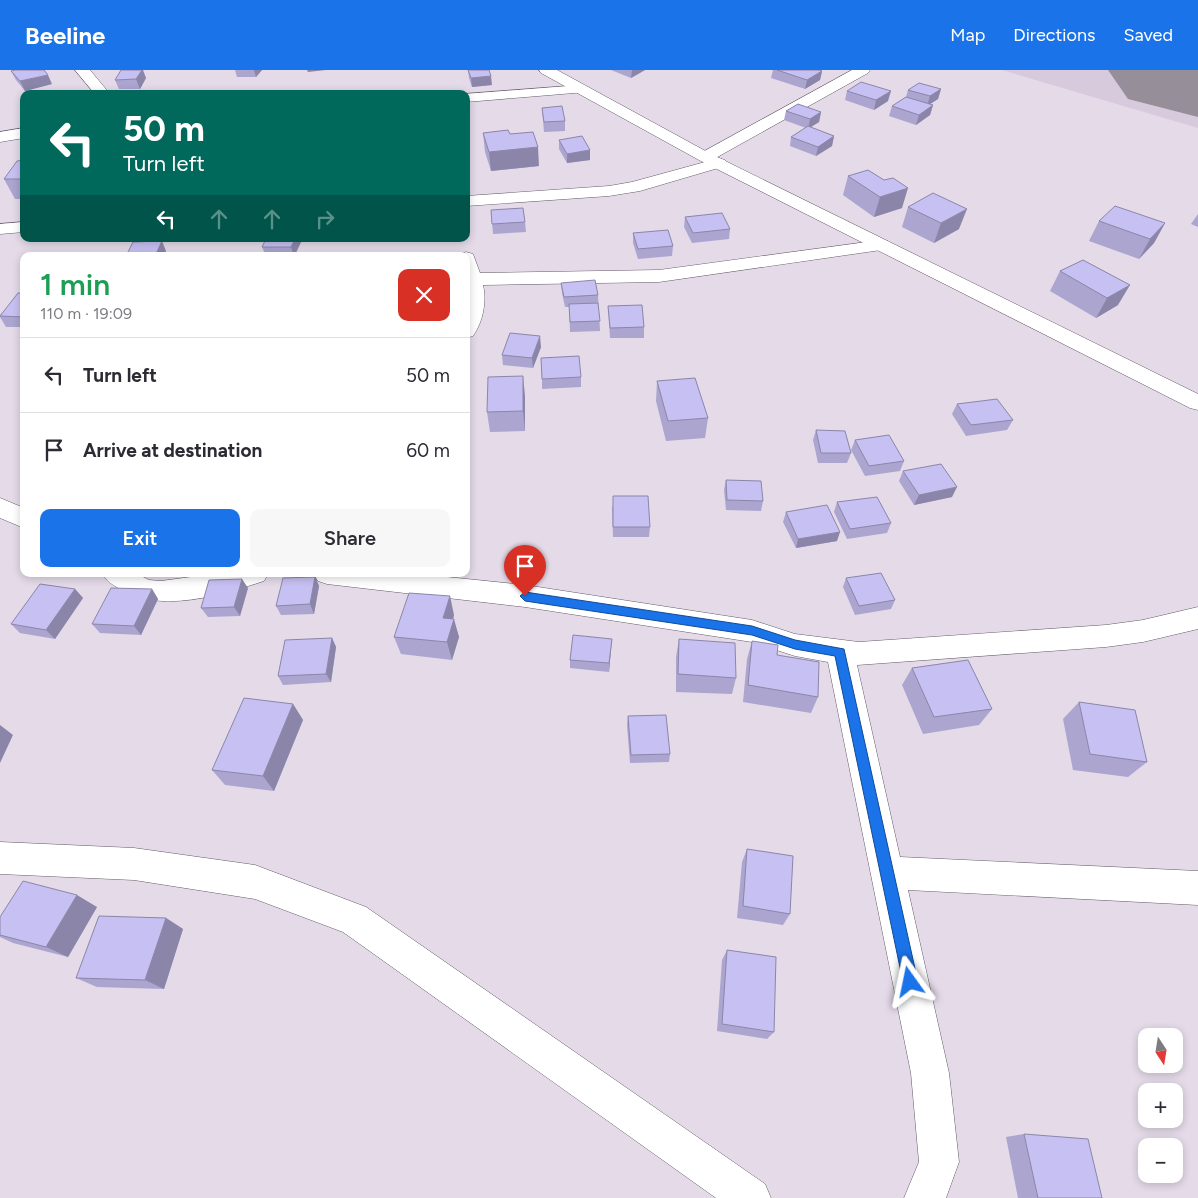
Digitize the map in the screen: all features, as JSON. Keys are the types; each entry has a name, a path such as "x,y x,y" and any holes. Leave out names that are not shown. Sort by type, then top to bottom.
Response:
{"street":[{"path":"82,70 100,90"},
{"path":"546,70 712,160 1198,403"},
{"path":"470,201 609,191 634,187 712,160 863,70"},
{"path":"470,98 581,89"},
{"path":"0,137 20,134"},
{"path":"0,229 20,227"},
{"path":"472,279 659,276 882,245"},
{"path":"470,272 476,288 476,307 470,322"},
{"path":"0,507 20,517"},
{"path":"121,577 139,588 152,591 169,591 240,577"},
{"path":"387,577 427,579 752,631 795,645 840,652 869,653 1106,636 1144,631 1198,618"},
{"path":"840,652 930,1073 939,1162 924,1198"},
{"path":"0,858 134,864 255,882 354,919 751,1198"},
{"path":"887,873 1198,888"}],"shaded area":[{"path":"1002,70 1198,70 1198,128"}],"building":[{"path":"44,70 48,75 20,81 11,71"},
{"path":"121,70 142,70 136,79 115,80"},
{"path":"468,70 489,70 491,76 471,78"},
{"path":"777,70 819,70 822,71 807,80"},
{"path":"861,82 891,91 876,100 847,91"},
{"path":"919,83 941,89 930,96 908,90"},
{"path":"906,97 933,105 919,115 892,106"},
{"path":"798,104 821,112 810,119 786,111"},
{"path":"562,106 565,121 544,122 542,108"},
{"path":"808,126 834,136 818,147 791,137"},
{"path":"508,130 510,134 533,132 538,147 489,152 483,133"},
{"path":"582,136 590,150 567,154 559,140"},
{"path":"17,161 20,161 20,179 4,179"},
{"path":"868,170 884,180 893,178 908,188 880,197 848,176"},
{"path":"933,193 967,209 941,223 908,207"},
{"path":"1115,206 1165,223 1150,239 1099,221"},
{"path":"523,208 525,222 492,224 491,210"},
{"path":"722,213 730,229 693,233 685,217"},
{"path":"668,230 673,246 638,249 633,233"},
{"path":"133,242 162,242 157,252 128,252"},
{"path":"264,242 294,242 291,247 262,247"},
{"path":"1083,260 1130,285 1107,298 1060,271"},
{"path":"595,280 598,295 564,297 561,283"},
{"path":"18,293 20,293 20,317 0,316"},
{"path":"598,303 600,321 570,322 569,304"},
{"path":"642,305 644,327 610,328 608,306"},
{"path":"510,333 540,336 532,358 502,355"},
{"path":"579,356 581,377 542,379 541,358"},
{"path":"523,376 523,411 487,412 488,377"},
{"path":"695,378 708,418 668,421 657,381"},
{"path":"997,399 1013,420 971,425 957,404"},
{"path":"816,430 845,431 851,453 821,453"},
{"path":"889,435 904,461 869,466 855,440"},
{"path":"941,464 957,487 919,495 903,471"},
{"path":"726,480 761,481 763,501 727,500"},
{"path":"613,496 648,496 650,527 613,527"},
{"path":"877,497 891,523 850,529 837,502"},
{"path":"827,505 840,532 798,539 786,512"},
{"path":"881,573 895,600 859,606 846,578"},
{"path":"315,577 310,604 276,606 283,578"},
{"path":"242,579 234,607 201,608 209,580"},
{"path":"40,584 75,589 46,630 11,624"},
{"path":"111,588 152,589 134,626 92,624"},
{"path":"409,593 450,596 443,618 454,619 447,642 394,637"},
{"path":"573,635 612,639 609,663 570,660"},
{"path":"332,638 326,674 278,676 285,640"},
{"path":"679,639 735,643 736,678 678,674"},
{"path":"752,641 778,645 777,655 819,662 818,697 748,685"},
{"path":"968,660 992,709 934,717 912,668"},
{"path":"244,698 293,704 263,776 212,770"},
{"path":"1079,702 1135,710 1147,762 1090,754"},
{"path":"666,715 670,754 631,755 628,716"},
{"path":"747,849 793,856 790,914 743,906"},
{"path":"23,881 77,895 46,947 0,935 0,917"},
{"path":"99,916 166,918 145,980 76,978"},
{"path":"727,950 776,957 774,1032 722,1024"},
{"path":"1024,1134 1088,1139 1102,1198 1038,1198"}],"runway":[{"path":"1176,70 1198,76"}],"route":[{"path":"525,596 752,631 795,645 840,652 910,982"}]}
